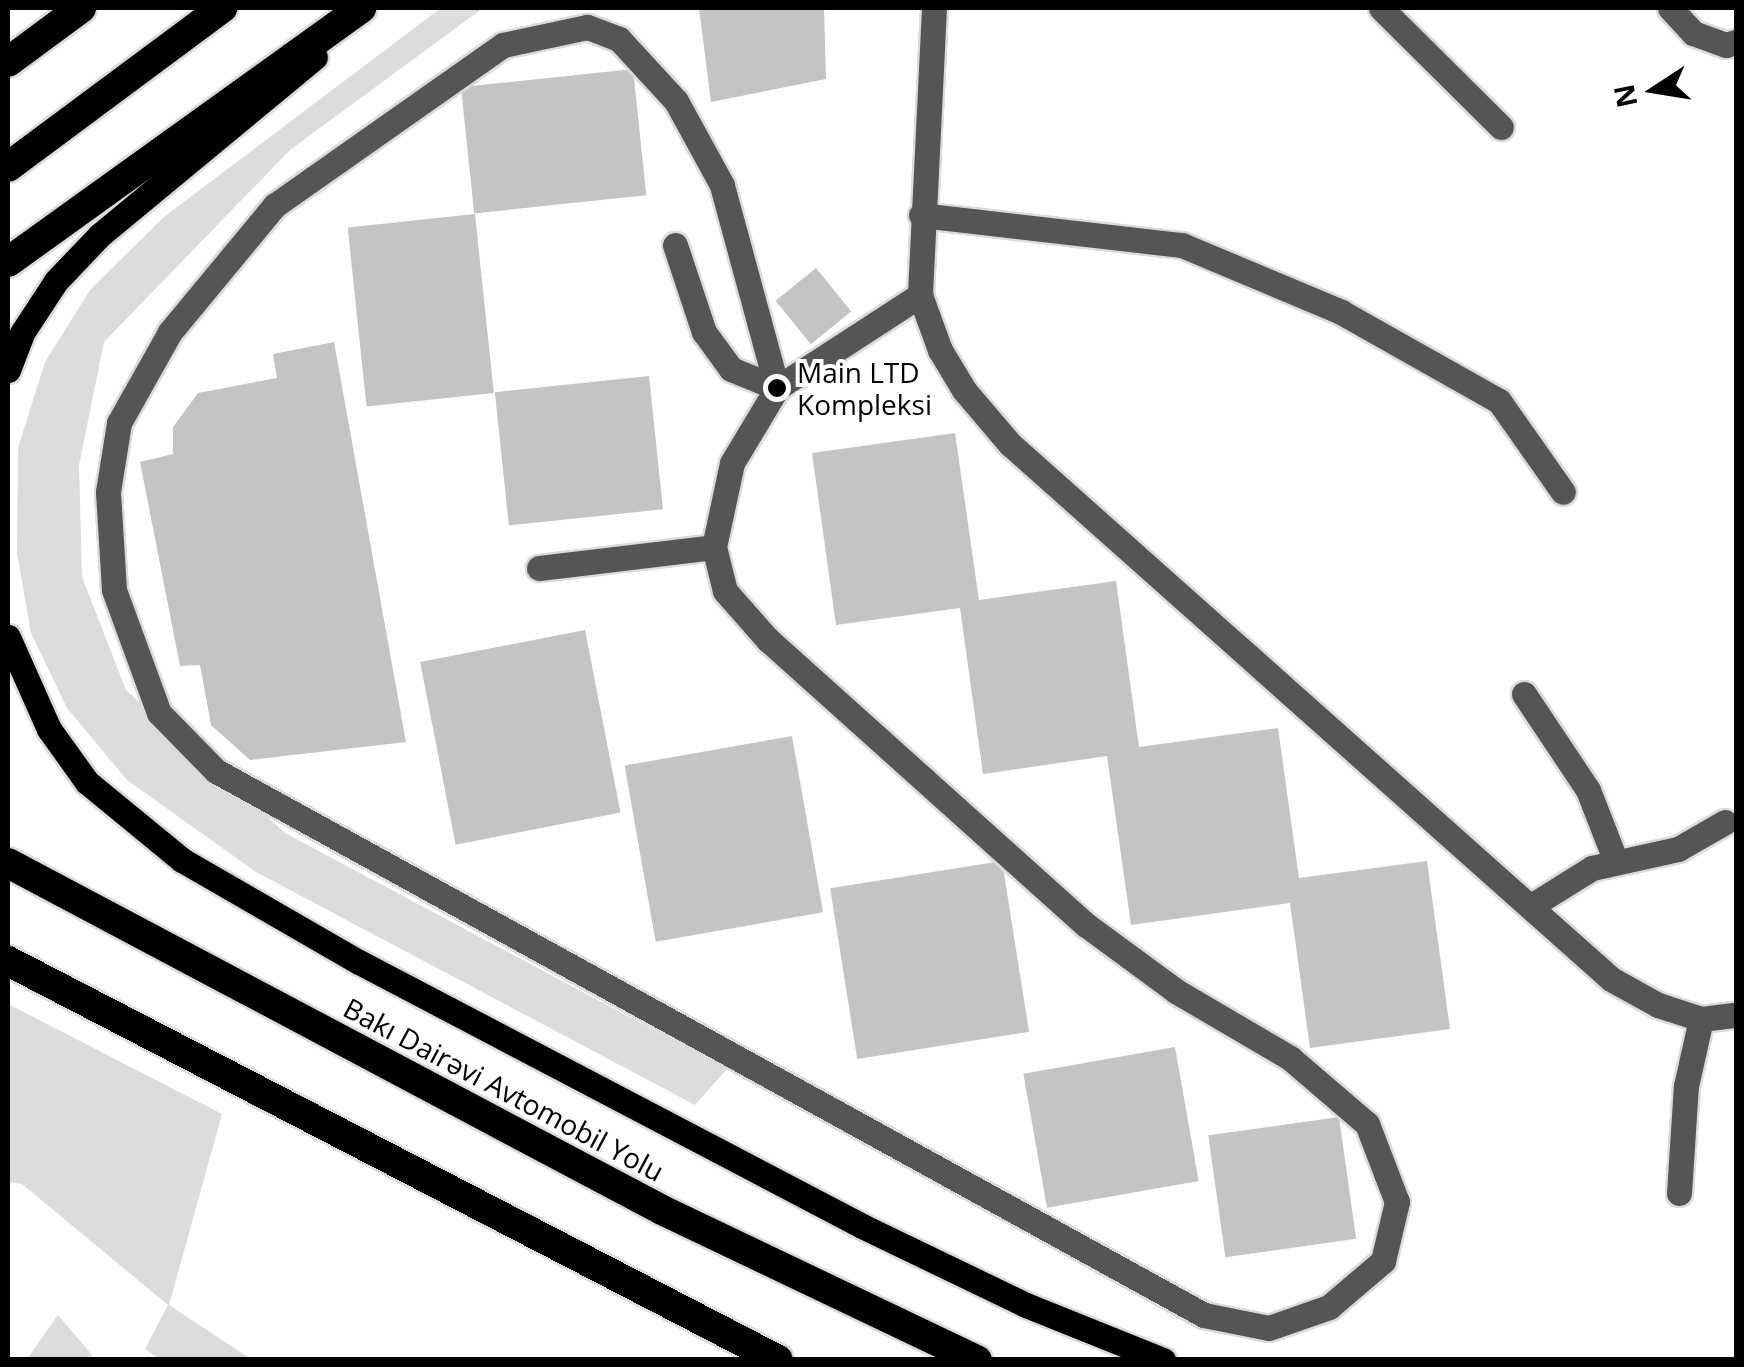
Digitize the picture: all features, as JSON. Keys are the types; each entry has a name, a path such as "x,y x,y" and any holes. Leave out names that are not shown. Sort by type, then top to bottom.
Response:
{"highway":[{"path":"8,62 82,8"},
{"path":"8,167 222,8"},
{"path":"8,262 361,8"},
{"name":"Bakı Dairəvi Avtomobil Yolu","path":"8,863 662,1210 977,1360"},
{"path":"8,962 778,1360"}],"main road":[{"path":"8,370 56,281 100,235 376,8"},
{"path":"8,638 49,729 87,782 182,860 359,962 862,1226 1026,1305 1163,1360"}],"street":[{"path":"934,8 920,295 940,350 1010,444 1611,978 1658,1006 1702,1018 1736,1016"},
{"path":"1381,8 1501,126"},
{"path":"1670,8 1693,33 1726,46 1736,42"},
{"path":"777,388 722,185 676,101 618,38 588,27 503,45 276,206 170,332 119,422 108,492 114,590 158,713 216,771 1204,1315 1269,1328 1329,1307 1383,1261 1397,1202 1367,1124 1290,1058 1176,990 1086,924 769,641 725,591 714,547 732,463 777,388 920,295"},
{"path":"921,215 1182,245 1340,312 1499,401 1563,492"},
{"path":"674,245 704,332 722,357 731,369 777,388"},
{"path":"539,568 714,547"},
{"path":"1524,694 1588,790 1616,862"},
{"path":"1531,906 1578,876 1616,862 1678,850 1725,822"},
{"path":"1679,1193 1686,1086 1702,1018"}],"shaded area":[{"path":"441,8 483,8 290,150 104,342 79,465 82,577 126,690 285,833 727,1069 695,1105 256,872 127,780 67,708 31,633 17,553 18,448 45,362 90,290 164,217"},
{"path":"8,1004 222,1114 169,1305 251,1359 159,1359 145,1349 168,1305 22,1184 8,1182"},
{"path":"58,1315 92,1355 90,1359 27,1359"}],"building":[{"path":"699,8 824,8 826,79 711,102"},
{"path":"633,69 646,195 474,213 461,87"},
{"path":"475,214 494,393 367,406 348,227"},
{"path":"816,268 851,312 811,344 776,301"},
{"path":"334,342 406,742 250,760 211,725 200,665 180,666 140,462 173,454 173,427 198,393 277,378 273,354"},
{"path":"649,376 663,509 509,525 495,392"},
{"path":"955,433 979,600 1116,581 1139,747 1278,728 1299,878 1427,861 1450,1029 1310,1048 1290,903 1131,925 1107,756 983,774 960,608 836,625 812,453"},
{"path":"585,630 620,813 456,845 420,662"},
{"path":"792,736 823,912 656,942 625,766"},
{"path":"1002,861 1029,1032 857,1059 830,888"},
{"path":"1175,1047 1199,1181 1047,1208 1023,1074"},
{"path":"1339,1117 1356,1239 1225,1257 1208,1135"}],"place":[{"name":"Main LTD Kompleksi","path":"777,388"}]}
